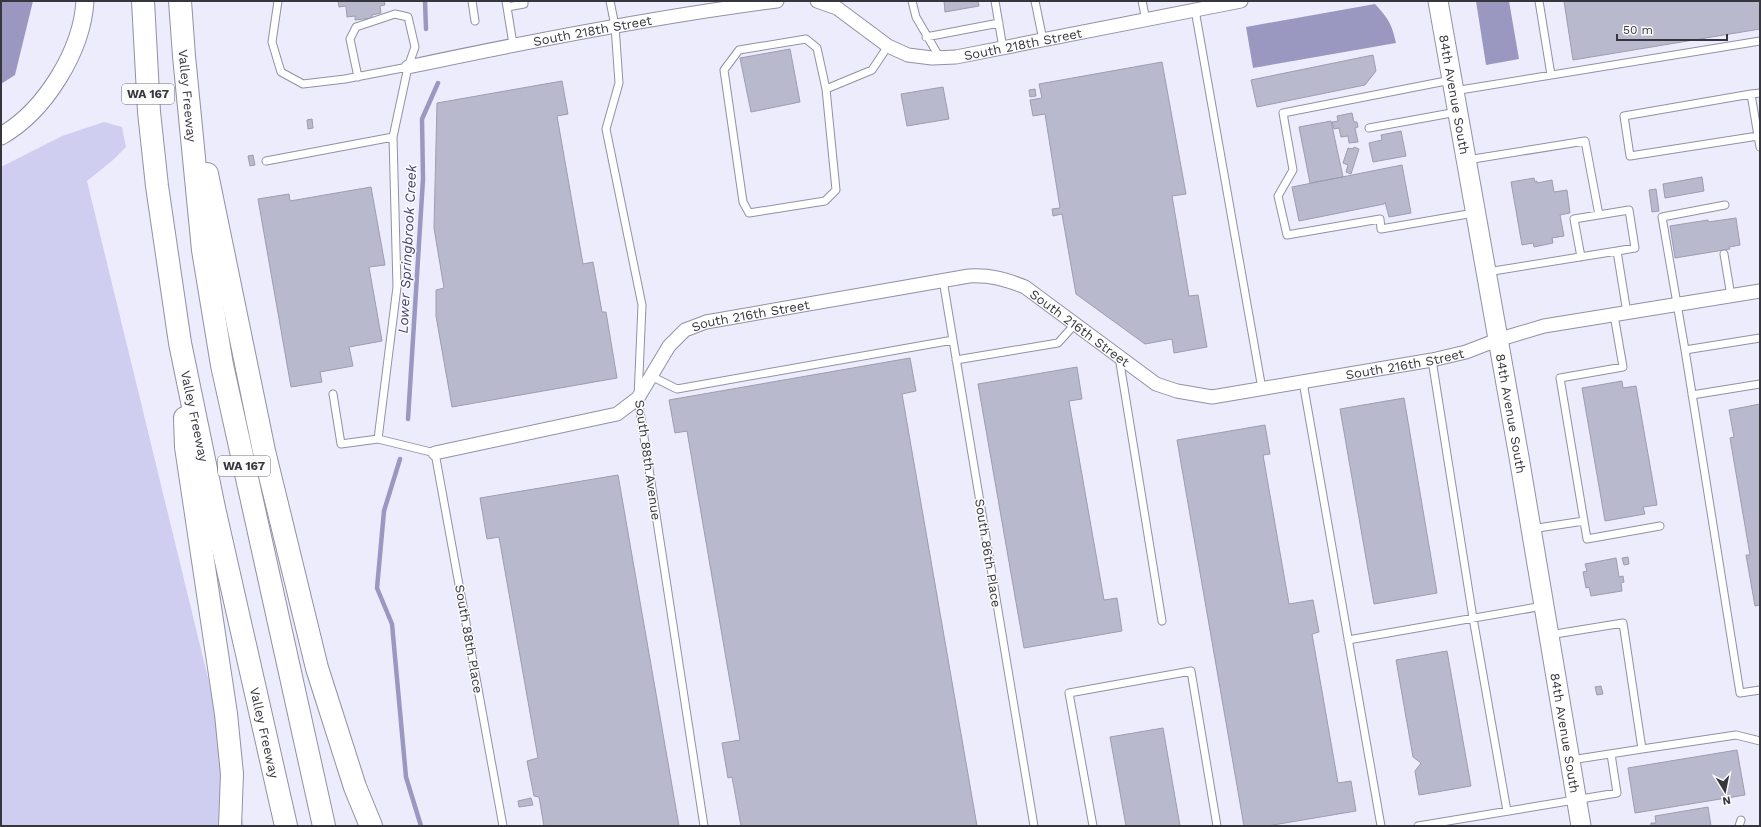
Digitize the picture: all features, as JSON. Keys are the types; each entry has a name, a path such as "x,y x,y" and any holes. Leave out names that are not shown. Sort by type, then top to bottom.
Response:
{"highway":[{"name":"Valley Freeway","path":"143,1 150,119 157,186 180,343 214,508 286,826"},
{"name":"Valley Freeway","path":"180,1 188,101 203,250 222,365 324,826"},
{"path":"188,101 214,203 264,451 317,668 348,768 371,826"},
{"path":"180,343 186,448 222,682 232,774 230,826"}],"main road":[{"name":"84th Avenue South","path":"1438,1 1581,826"}],"street":[{"path":"1,136 31,113 66,65 75,48 86,1"},
{"name":"South 218th Street","path":"408,67 513,44 615,26 777,1"},
{"name":"South 218th Street","path":"817,1 837,8 888,46 908,55 932,58 956,57 1241,1"},
{"name":"South 216th Street","path":"435,453 617,414 638,398 669,346 685,330 706,322 969,276 987,275 1004,279 1025,287 1156,384 1177,391 1212,397 1432,360 1466,352 1497,340 1544,326 1760,291"}],"lane":[{"path":"278,1 272,42 281,72 303,84 358,77 408,67"},
{"path":"472,1 475,21"},
{"path":"513,44 506,4 524,4 524,1"},
{"name":"South 88th Avenue","path":"610,1 615,26 619,83 606,129 642,305 638,398 704,826"},
{"path":"912,1 916,17 926,37 940,58"},
{"path":"995,1 1003,48"},
{"path":"1035,1 1043,40"},
{"path":"1142,1 1146,20"},
{"path":"1539,1 1552,75"},
{"path":"1195,10 1262,389"},
{"path":"358,77 350,39 356,27 395,14 408,17 415,47 408,67 394,137 397,287 378,439"},
{"path":"926,37 999,23"},
{"path":"806,39 817,48 826,89 836,190 826,201 750,213 743,202 724,70 739,50 806,39"},
{"path":"1475,213 1382,229 1380,219 1286,235 1278,196 1293,170 1283,112 1453,86 1552,75 1760,41"},
{"path":"826,89 872,70 888,46"},
{"path":"1758,136 1630,156 1624,116 1760,93"},
{"path":"1751,94 1760,147"},
{"path":"1369,128 1457,112"},
{"path":"266,161 394,137"},
{"path":"1466,160 1585,141 1599,215"},
{"path":"1725,205 1662,217 1678,304 1740,693 1760,690"},
{"path":"1485,273 1636,248 1629,210 1574,219 1581,257"},
{"path":"1617,251 1627,313"},
{"path":"1724,254 1731,296"},
{"name":"South 86th Place","path":"943,280 1034,826"},
{"path":"1614,315 1623,367 1560,378 1587,539 1660,526"},
{"path":"956,360 1058,342 1074,324"},
{"path":"1685,350 1760,338"},
{"path":"651,376 677,389 953,340"},
{"path":"1119,357 1162,621"},
{"path":"1432,360 1473,618 1508,811"},
{"path":"1303,382 1381,826"},
{"path":"1692,395 1760,384"},
{"path":"333,394 341,444 378,439 435,453"},
{"name":"South 88th Place","path":"435,453 502,826"},
{"path":"1530,530 1584,520"},
{"path":"1348,640 1543,606"},
{"path":"1548,635 1623,623 1642,749"},
{"path":"1093,826 1069,693 1191,671 1217,826"},
{"path":"1570,760 1736,735 1760,741"},
{"path":"1418,826 1617,793 1611,754"}],"shaded area":[{"path":"1,1 33,1 15,75 1,84"},
{"path":"1476,1 1509,1 1519,59 1486,65"},
{"path":"1375,4 1389,22 1396,43 1253,68 1246,27"},
{"path":"104,122 122,127 126,147 113,160 87,181 244,826 1,826 1,167 62,136"}],"building":[{"path":"338,1 384,1 385,5 380,6 381,13 372,15 372,18 355,20 355,16 347,17 346,6 339,7"},
{"path":"944,1 978,1 979,6 945,12"},
{"path":"1564,1 1760,1 1760,29 1573,60"},
{"path":"790,49 800,102 751,112 740,58"},
{"path":"1373,55 1376,71 1365,85 1257,107 1251,80"},
{"path":"1162,62 1186,194 1172,196 1189,296 1198,295 1207,347 1174,353 1172,339 1145,344 1076,294 1062,214 1053,216 1052,209 1060,208 1045,114 1033,116 1030,100 1042,98 1039,84"},
{"path":"562,81 568,114 557,116 583,264 593,262 602,312 606,312 617,378 452,407 436,316 436,290 444,288 434,228 437,103"},
{"path":"943,87 949,119 907,126 901,94"},
{"path":"1035,89 1036,96 1030,97 1029,90"},
{"path":"1352,113 1354,122 1357,122 1358,127 1355,128 1358,142 1349,143 1348,136 1341,137 1339,128 1334,129 1332,122 1338,121 1337,116"},
{"path":"312,119 313,128 308,129 307,120"},
{"path":"1331,121 1343,177 1310,183 1299,127"},
{"path":"1401,131 1406,156 1373,162 1369,143 1382,140 1381,135"},
{"path":"1354,147 1359,149 1351,174 1346,172 1348,165 1343,163 1348,148 1353,149"},
{"path":"253,155 255,165 250,166 248,156"},
{"path":"1402,165 1411,213 1389,217 1385,202 1384,204 1299,221 1292,187"},
{"path":"1702,177 1704,191 1665,198 1663,184"},
{"path":"1534,178 1535,182 1537,181 1537,183 1552,180 1554,192 1567,190 1570,213 1560,215 1564,236 1552,238 1553,243 1534,247 1533,243 1522,245 1511,182"},
{"path":"371,187 385,265 369,267 382,341 349,347 353,366 320,372 322,382 291,387 258,199 289,194 290,201"},
{"path":"1656,189 1659,211 1652,212 1649,190"},
{"path":"1736,218 1740,245 1729,247 1730,249 1675,258 1670,226 1708,220 1708,222"},
{"path":"910,358 916,391 902,394 977,826 741,826 732,777 728,778 722,743 740,740 687,431 675,433 669,400"},
{"path":"1077,367 1082,399 1069,401 1104,600 1117,598 1122,631 1024,648 978,384"},
{"path":"1622,381 1623,388 1636,386 1657,505 1643,507 1645,514 1605,521 1582,388"},
{"path":"1404,398 1437,593 1374,604 1340,409"},
{"path":"1760,404 1760,605 1755,606 1746,555 1750,555 1730,438 1734,437 1729,410"},
{"path":"1265,425 1270,454 1263,455 1289,604 1313,600 1319,632 1312,634 1338,783 1351,781 1356,811 1267,826 1244,826 1177,440"},
{"path":"618,475 679,826 544,826 539,797 534,796 527,761 538,758 499,537 487,539 480,498"},
{"path":"1628,557 1629,564 1624,565 1622,558"},
{"path":"1616,558 1619,577 1623,576 1624,582 1621,583 1622,591 1591,596 1589,587 1586,588 1583,572 1587,571 1585,564"},
{"path":"1447,651 1471,786 1419,795 1415,771 1421,763 1413,757 1396,660"},
{"path":"1601,686 1603,694 1597,695 1595,687"},
{"path":"1163,728 1180,826 1126,826 1110,737"},
{"path":"1737,750 1745,795 1635,813 1628,768"},
{"path":"531,798 533,805 519,807 518,801"},
{"path":"1708,807 1711,826 1651,826 1651,823 1656,823 1655,816"}],"waterway":[{"name":"Lower Springbrook Creek","path":"425,1 426,29"},
{"name":"Lower Springbrook Creek","path":"408,419 423,179 422,119 438,83"},
{"name":"Lower Springbrook Creek","path":"400,459 384,511 377,588 392,624 406,777 421,826"}]}
